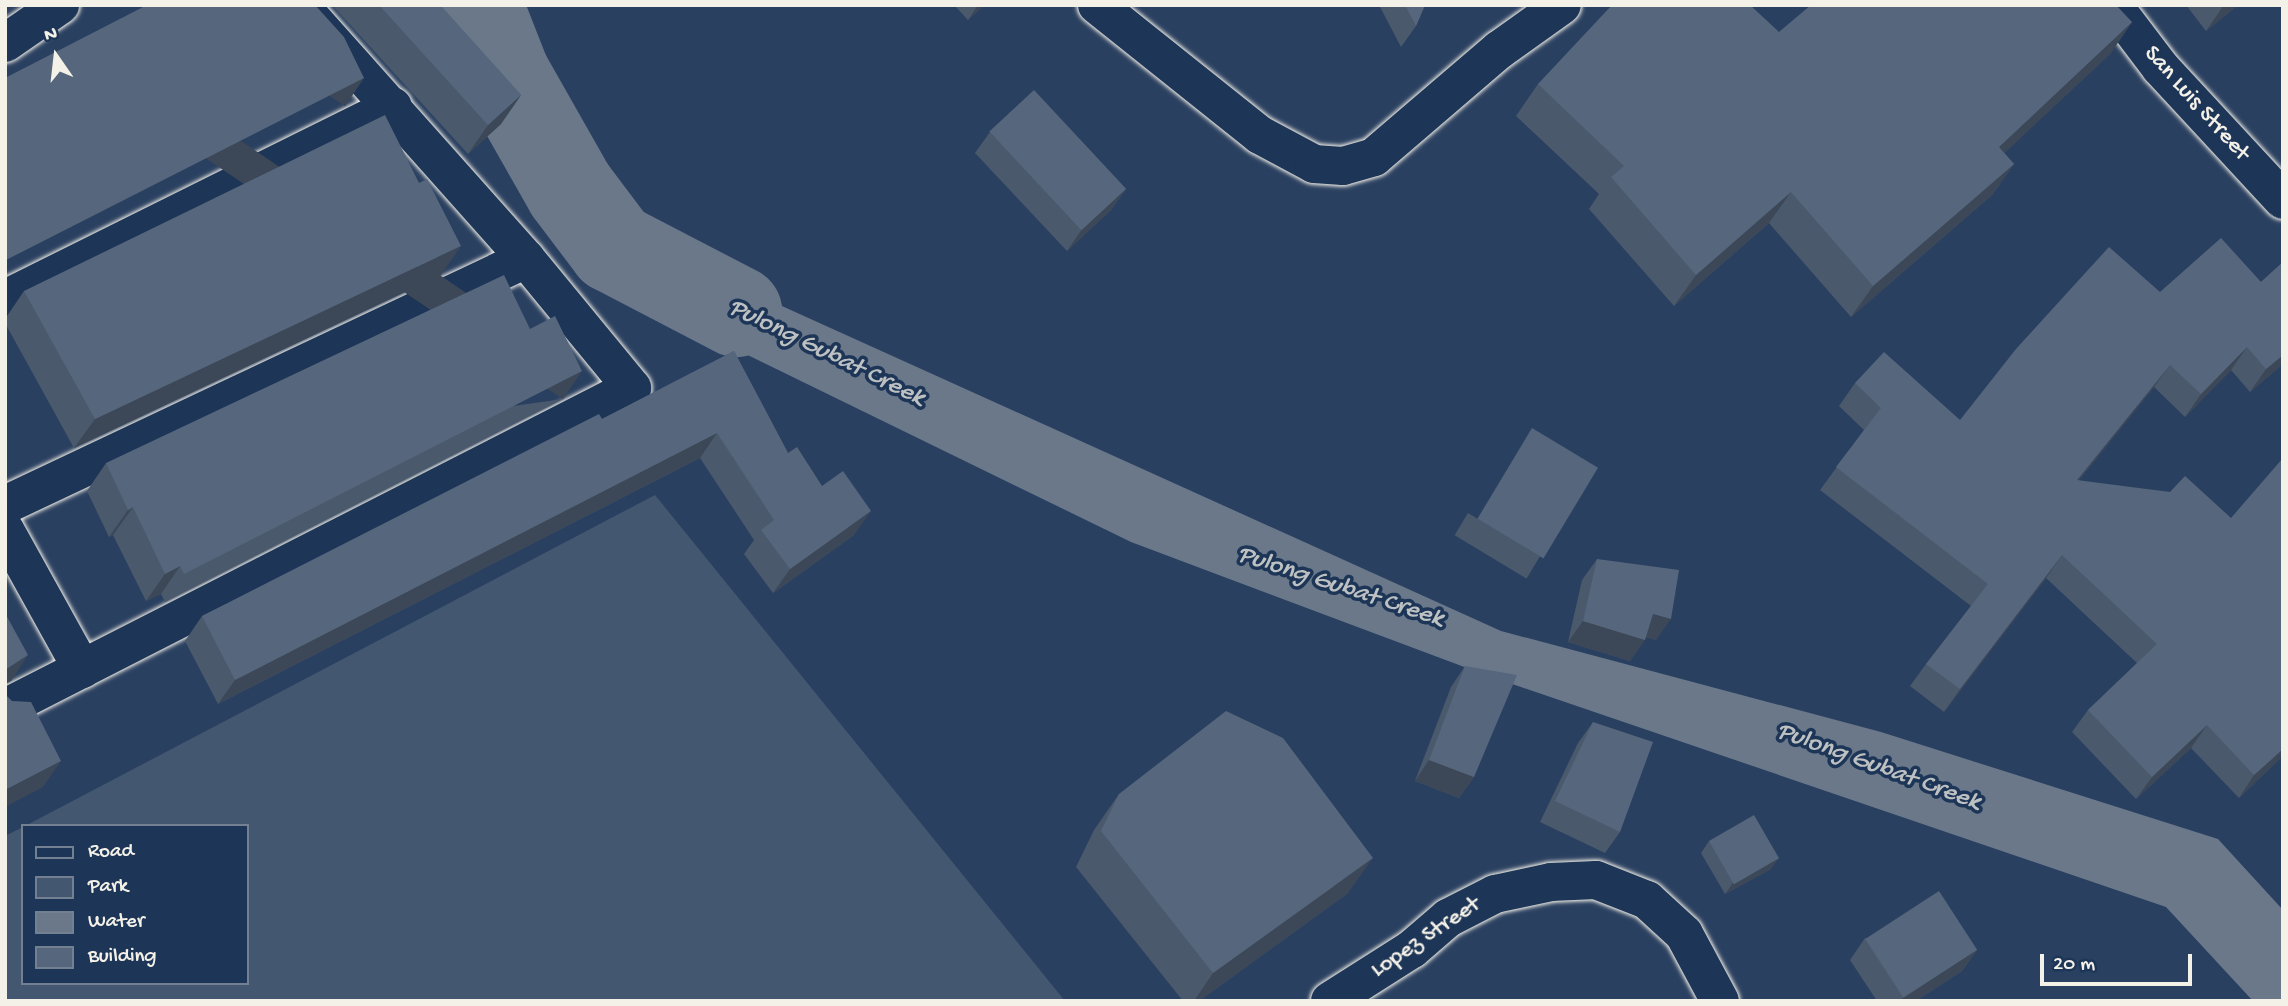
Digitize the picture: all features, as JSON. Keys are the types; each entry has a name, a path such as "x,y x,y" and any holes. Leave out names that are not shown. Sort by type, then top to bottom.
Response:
{"street":[{"path":"5,43 60,5"},
{"path":"5,708 632,388 526,258 300,5"},
{"path":"1097,5 1260,135 1314,164 1343,166 1374,157 1499,51 1562,5"},
{"name":"San Luis Street","path":"2113,5 2161,67 2283,200"},
{"path":"5,299 393,106"},
{"path":"5,505 526,258"},
{"path":"5,530 82,669"},
{"name":"Lopez Street","path":"1330,1001 1412,949 1448,918 1495,894 1551,882 1596,880 1647,900 1684,934 1720,1001"}],"green space":[{"path":"655,495 1065,1001 5,1001 5,836 21,828 21,985 248,985 248,824 29,824"}],"water":[{"path":"447,5 504,5 614,230 1501,631 1881,732 2218,839 2283,910 2283,1001 2253,1001 2166,907 1483,674 1131,542 690,327 514,131 471,75"}],"building":[{"path":"147,5 315,5 344,37 364,78 6,260 5,78"},
{"path":"379,5 440,5 521,95 488,125"},
{"path":"1405,5 1425,5 1416,26"},
{"path":"1612,5 1750,5 1779,32 1811,5 2116,5 2132,22 1999,147 2014,164 1873,286 1791,192 1696,275 1611,177 1624,166 1538,84"},
{"path":"1034,90 1126,189 1081,230 989,132"},
{"path":"385,115 419,183 427,179 461,246 95,419 24,291"},
{"path":"2221,238 2261,282 2283,262 2283,355 2266,369 2247,347 2201,394 2170,365 2077,480 2170,492 2185,476 2231,518 2283,458 2283,749 2254,775 2207,725 2152,777 2088,710 2157,644 2062,555 1960,689 1926,664 1988,584 1836,467 1881,408 1855,383 1884,352 1960,420 2016,349 2109,247 2160,292"},
{"path":"504,275 530,329 555,316 582,371 184,574 180,566 165,574 133,507 128,510 106,463"},
{"path":"734,351 788,453 797,447 822,486 843,471 871,511 790,569 761,530 774,520 717,433 235,680 202,616 599,414 602,419"},
{"path":"1532,428 1598,468 1543,559 1477,519"},
{"path":"1597,559 1679,570 1671,619 1653,614 1645,640 1583,621"},
{"path":"5,613 28,655 5,670"},
{"path":"1465,666 1517,675 1474,777 1429,760"},
{"path":"5,694 12,701 31,702 61,761 5,790"},
{"path":"1226,711 1283,738 1373,858 1213,973 1101,831 1119,794"},
{"path":"1593,722 1653,742 1620,832 1555,801"},
{"path":"1754,815 1779,858 1734,884 1709,841"},
{"path":"1939,891 1977,950 1903,998 1865,939"}],"waterway":[{"name":"Pulong Gubat Creek","path":"477,5 504,74 570,190 613,247 736,311"}]}
